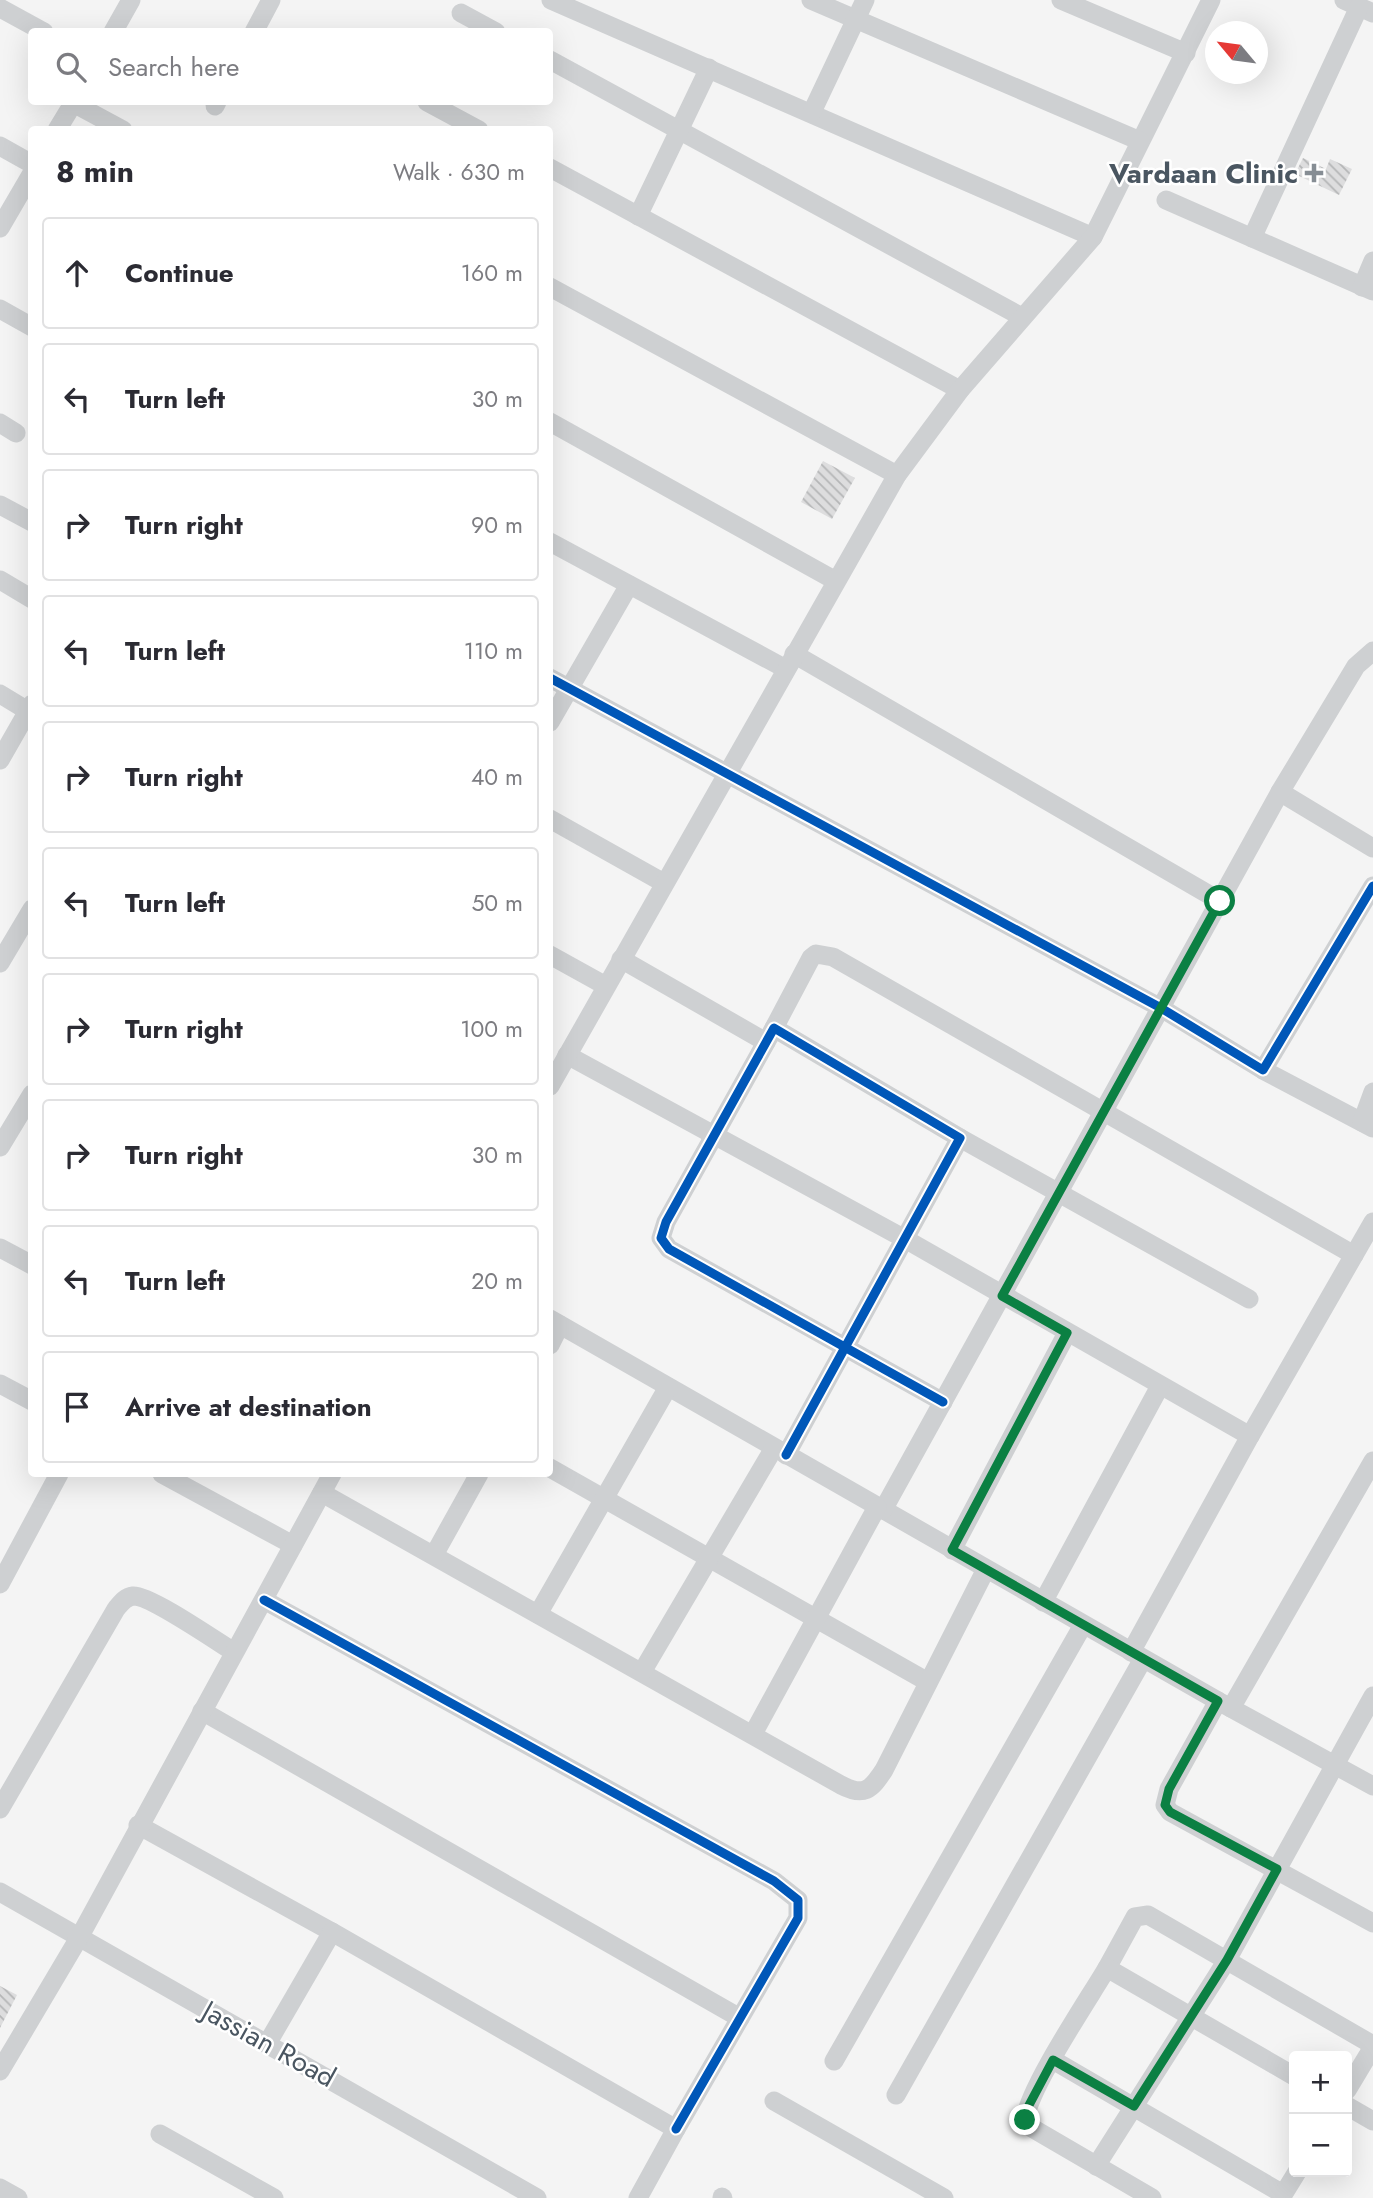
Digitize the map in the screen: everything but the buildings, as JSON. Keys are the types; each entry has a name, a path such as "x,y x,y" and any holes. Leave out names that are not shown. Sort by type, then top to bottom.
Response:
{"street":[{"path":"115,28 131,0"},
{"path":"256,28 271,0"},
{"path":"551,0 1093,237"},
{"path":"811,0 1140,141"},
{"path":"812,112 865,0"},
{"path":"1061,0 1089,6 1186,53"},
{"path":"553,1076 897,475 960,390 1093,237 1211,0"},
{"path":"1252,238 1359,7"},
{"path":"0,8 37,28"},
{"path":"461,13 489,28"},
{"path":"553,62 1022,317"},
{"path":"638,216 709,68"},
{"path":"59,126 71,105"},
{"path":"78,105 116,126"},
{"path":"433,105 472,126"},
{"path":"0,146 28,162"},
{"path":"553,170 960,390"},
{"path":"0,228 25,198"},
{"path":"1166,200 1368,289 1373,261"},
{"path":"553,289 897,475"},
{"path":"0,309 28,325"},
{"path":"553,424 836,581"},
{"path":"0,505 28,520"},
{"path":"553,544 629,586 790,662 1220,901"},
{"path":"0,580 28,597"},
{"path":"553,717 629,586"},
{"path":"753,1734 943,1402 1280,792 1356,666 1373,651"},
{"path":"553,680 1161,1008 1263,1070 1368,1125 1373,1092"},
{"path":"0,694 28,707"},
{"path":"0,760 28,711"},
{"path":"1280,792 1373,848"},
{"path":"553,822 664,883"},
{"path":"1263,1070 1373,886"},
{"path":"0,963 28,916"},
{"path":"943,1402 664,1244 661,1238 666,1222 811,958 816,954 823,954 1354,1255"},
{"path":"553,957 606,986"},
{"path":"621,959 770,1035 1249,1299"},
{"path":"567,1055 905,1239 1250,1436"},
{"path":"0,1147 24,1122"},
{"path":"642,1672 709,1557 846,1347 960,1138"},
{"path":"896,2095 1137,1655 1250,1436 1373,1222"},
{"path":"0,1248 28,1263"},
{"path":"555,1322 1224,1705 1373,1786"},
{"path":"952,1550 1067,1333"},
{"path":"0,1384 28,1399"},
{"path":"1043,1602 1160,1386"},
{"path":"538,1614 668,1387"},
{"path":"1373,1461 1224,1705 1169,1789 1165,1805 1170,1812 1373,1923"},
{"path":"553,1470 606,1497 928,1682"},
{"path":"0,1584 57,1477"},
{"path":"168,1477 293,1545"},
{"path":"0,2071 7,2043 79,1936 330,1477"},
{"path":"434,1555 477,1477"},
{"path":"322,1493 850,1790 868,1791 884,1770 986,1569"},
{"path":"0,1810 117,1609 128,1598 138,1596 153,1602 234,1653"},
{"path":"264,1600 786,1889 798,1900 798,1918 638,2198"},
{"path":"834,2061 1083,1625"},
{"path":"1096,2166 1227,1960 1373,1696"},
{"path":"202,1711 740,2018"},
{"path":"138,1825 332,1932 676,2129"},
{"name":"Jassian Road","path":"0,1892 537,2198"},
{"path":"1152,2198 1032,2129 1025,2120 1028,2107 1053,2060 1135,1917 1141,1914 1155,1917 1373,2046 1352,2082"},
{"path":"267,2044 332,1932"},
{"path":"1107,1968 1289,2073"},
{"path":"1053,2060 1282,2196 1294,2177"},
{"path":"774,2101 944,2198"},
{"path":"1352,2109 1373,2121"},
{"path":"160,2134 274,2198"},
{"path":"0,2188 18,2198"}],"cycle path":[{"path":"553,680 1161,1008 1263,1070 1373,886"},
{"path":"786,1455 830,1376 851,1336 960,1138 774,1028 666,1222 661,1238 669,1249 943,1402"},
{"path":"264,1600 774,1881 798,1900 798,1918 676,2129"}],"place":[{"name":"Vardaan Clinic","path":"1314,173"}],"route":[{"path":"1025,2120 1028,2107 1053,2060 1134,2106 1227,1960 1277,1869 1170,1812 1165,1805 1169,1789 1218,1701 952,1550 1067,1333 1002,1296 1220,901"}]}
